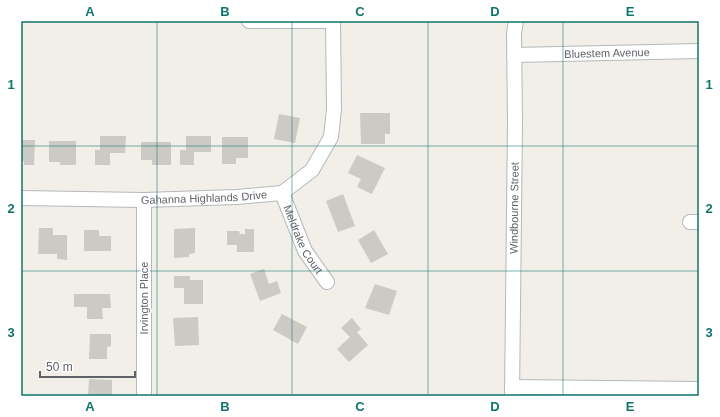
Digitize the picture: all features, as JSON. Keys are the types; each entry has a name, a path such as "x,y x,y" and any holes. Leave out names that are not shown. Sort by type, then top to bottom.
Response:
{"street":[{"path":"249,21 333,21"},
{"name":"Gahanna Highlands Drive","path":"21,198 144,200 282,194 312,170 331,137 334,109 333,21"},
{"name":"Windbourne Street","path":"512,392 514,55 516,21"},
{"name":"Bluestem Avenue","path":"514,55 699,51"},
{"name":"Meldrake Court","path":"282,194 305,251 327,282"},
{"name":"Irvington Place","path":"144,200 144,396"},
{"path":"512,392 699,389"}],"building":[{"path":"360,113 390,113 390,134 385,134 385,144 361,144"},
{"path":"279,114 300,118 295,143 274,139"},
{"path":"100,136 126,136 125,153 110,153 110,165 95,165 95,150 100,150"},
{"path":"186,136 211,136 211,152 194,152 194,165 180,165 180,150 186,150"},
{"path":"222,137 248,137 248,158 236,158 236,164 222,164"},
{"path":"21,140 35,140 34,165 24,165 24,161 21,161"},
{"path":"49,141 76,141 76,165 60,165 60,162 49,162"},
{"path":"141,142 171,142 171,165 152,165 152,160 141,160"},
{"path":"357,155 385,168 372,194 357,187 361,179 348,173"},
{"path":"343,194 355,226 338,232 326,201"},
{"path":"39,228 53,228 53,235 67,235 67,260 57,259 57,254 38,254"},
{"path":"195,228 195,253 189,254 189,257 174,258 174,229"},
{"path":"245,229 254,229 254,252 237,252 237,245 227,245 227,231 239,231 240,234 245,234"},
{"path":"84,230 99,230 99,236 111,236 111,251 84,251"},
{"path":"374,230 388,254 371,263 358,240"},
{"path":"264,269 269,284 277,281 281,293 260,301 250,274"},
{"path":"174,276 190,276 190,280 203,280 203,304 184,304 184,288 174,288"},
{"path":"375,284 397,291 389,315 365,308"},
{"path":"74,294 110,294 111,308 102,308 103,319 87,319 87,307 74,307"},
{"path":"282,314 307,327 298,344 273,330"},
{"path":"198,317 199,345 175,346 173,318"},
{"path":"352,318 361,329 357,332 368,345 349,362 337,349 350,337 341,328"},
{"path":"90,334 111,334 111,346 107,347 107,359 89,359"},
{"path":"89,379 112,380 112,396 88,396"}]}
